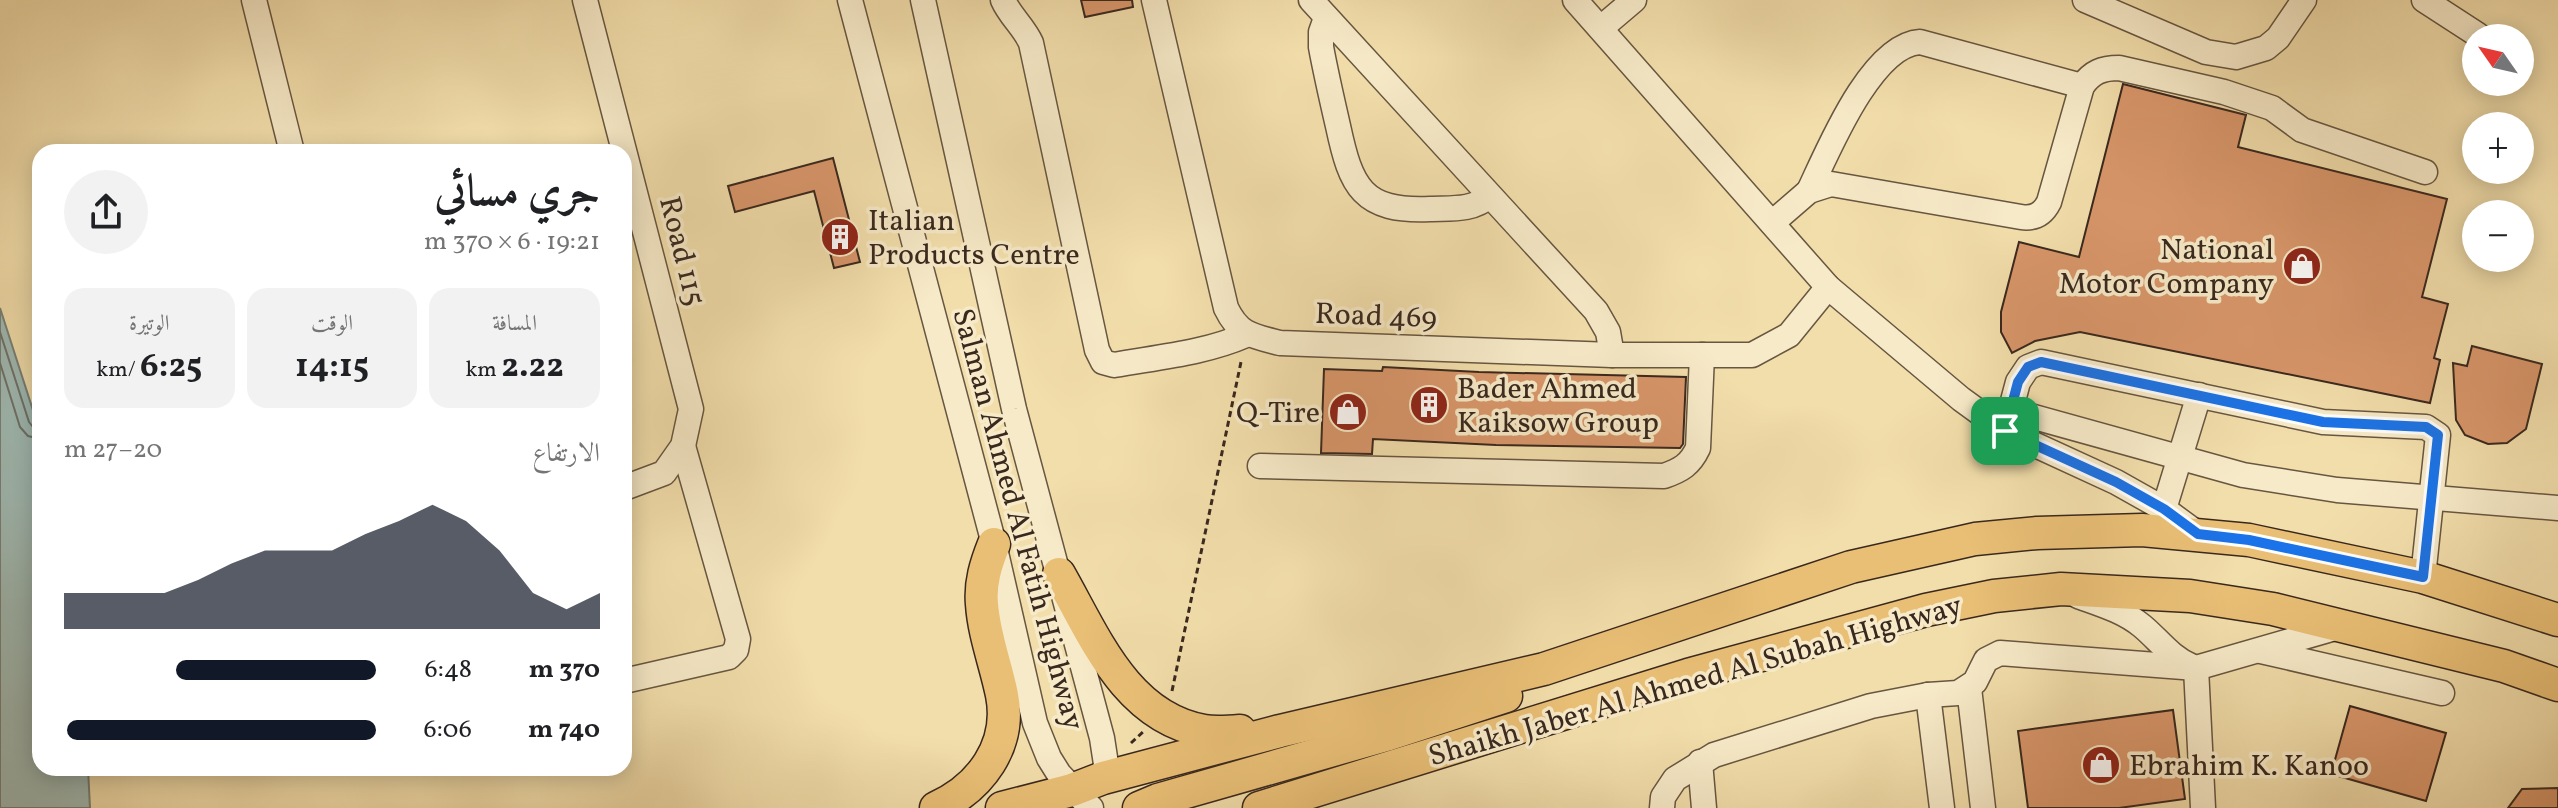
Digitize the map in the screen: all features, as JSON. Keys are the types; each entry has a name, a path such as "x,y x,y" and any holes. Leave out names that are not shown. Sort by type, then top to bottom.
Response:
{"main road":[{"name":"Shaikh Jaber Al Ahmed Al Subah Highway","path":"1068,795 1280,731 1544,669 1851,567 1975,539 2128,530 2249,540 2423,577 2558,620"},
{"path":"936,808 953,800 976,782 993,759 1003,729 1003,697 981,601 984,572 994,544"},
{"path":"1059,574 1118,675 1134,694 1160,714 1207,732 1280,731"},
{"name":"Shaikh Jaber Al Ahmed Al Subah Highway","path":"1259,808 1688,675 1926,610 1994,596 2061,589 2190,596 2273,609 2504,666 2558,685"},
{"path":"1139,808 1483,705 1505,696 1544,669"},
{"path":"1289,808 1318,790"}],"street":[{"path":"254,0 290,144"},
{"name":"Road 115","path":"585,0 622,144"},
{"name":"Salman Ahmed Al Fatih Highway","path":"850,0 994,544 1035,723 1068,795"},
{"name":"Salman Ahmed Al Fatih Highway","path":"923,0 994,326 1059,574 1068,795"},
{"path":"1003,0 1031,43 1097,350 1103,362 1114,365 1224,344 1246,335 1232,321 1226,308 1154,0"},
{"path":"1575,0 1828,287 1961,399 2007,420 2164,509 2198,534"},
{"path":"1601,28 1634,0"},
{"path":"2085,0 2206,52 2236,57 2266,48 2278,38 2304,0"},
{"path":"2424,0 2462,25"},
{"path":"1318,9 1596,311 1608,332 1612,355"},
{"path":"1318,9 1321,47 1345,160 1361,190 1379,203 1402,210 1467,207 1489,196"},
{"path":"1809,191 1842,121 1868,80 1896,49 1909,42 1920,42 2082,86"},
{"path":"2224,92 2236,57"},
{"path":"1772,223 1809,191 1831,184 2035,217 2046,209 2049,202 2082,86 2098,71 2119,68 2224,92 2272,108 2302,130 2425,172"},
{"name":"Road 115","path":"632,181 691,409 683,446"},
{"name":"Road 469","path":"1246,335 1280,343 1612,355 1752,355 1789,335 1828,287"},
{"path":"1260,466 1664,476 1679,471 1691,462 1698,448 1702,355"},
{"path":"2007,420 2018,382 2028,367 2041,362 2323,422 2426,427 2434,430 2438,435 2423,577"},
{"path":"2164,509 2199,395"},
{"path":"2007,420 2243,475 2337,490 2558,508"},
{"path":"632,485 664,473 683,446"},
{"path":"632,679 729,657 736,650 738,639 683,446"},
{"path":"2061,589 2126,615 2170,654 2196,668"},
{"path":"1662,808 1663,797 1675,779 1700,762 1871,706 1928,695 1958,693 1969,688 1986,660 2000,653 2196,668 2345,625"},
{"path":"2259,651 2442,693"},
{"path":"2196,668 2203,808"},
{"path":"1969,688 1983,808"},
{"path":"1928,695 1942,808"},
{"path":"1700,762 1704,808"}],"path":[{"path":"1068,795 1131,743 1169,704 1246,335"}],"water":[{"path":"0,308 32,407 32,776 88,776 90,808 0,808"}],"building":[{"path":"1081,0 1132,0 1133,7 1085,17"},
{"name":"National Motor Company","path":"2123,84 2246,115 2238,147 2447,199 2422,297 2448,304 2434,358 2440,360 2430,403 2080,332 2035,341 2012,353 2001,332 2001,312 2019,242 2079,257"},
{"name":"Italian Products Centre","path":"833,158 860,262 834,268 814,191 735,212 728,186"},
{"path":"2472,346 2542,364 2526,429 2507,443 2488,444 2465,435 2456,420 2453,363 2467,366"},
{"path":"1383,367 1686,377 1683,444 1680,448 1373,439 1372,454 1321,453 1324,369 1382,371"},
{"path":"2350,706 2446,733 2426,801 2331,774"},
{"name":"Ebrahim K. Kanoo","path":"2173,710 2185,799 2119,808 2028,808 2018,731"},
{"path":"2558,788 2558,808 2508,808 2522,789"}],"place":[{"name":"Italian Products Centre","path":"840,237"},
{"name":"National Motor Company","path":"2302,266"},
{"name":"Bader Ahmed Kaiksow Group","path":"1429,405"},
{"name":"Q-Tire","path":"1348,412"},
{"name":"Ebrahim K. Kanoo","path":"2101,765"}],"route":[{"path":"2041,362 2323,422 2426,427 2438,435 2423,577 2249,540 2198,534 2164,509 2116,482 2005,431 2018,382 2028,367 2041,362"}]}
